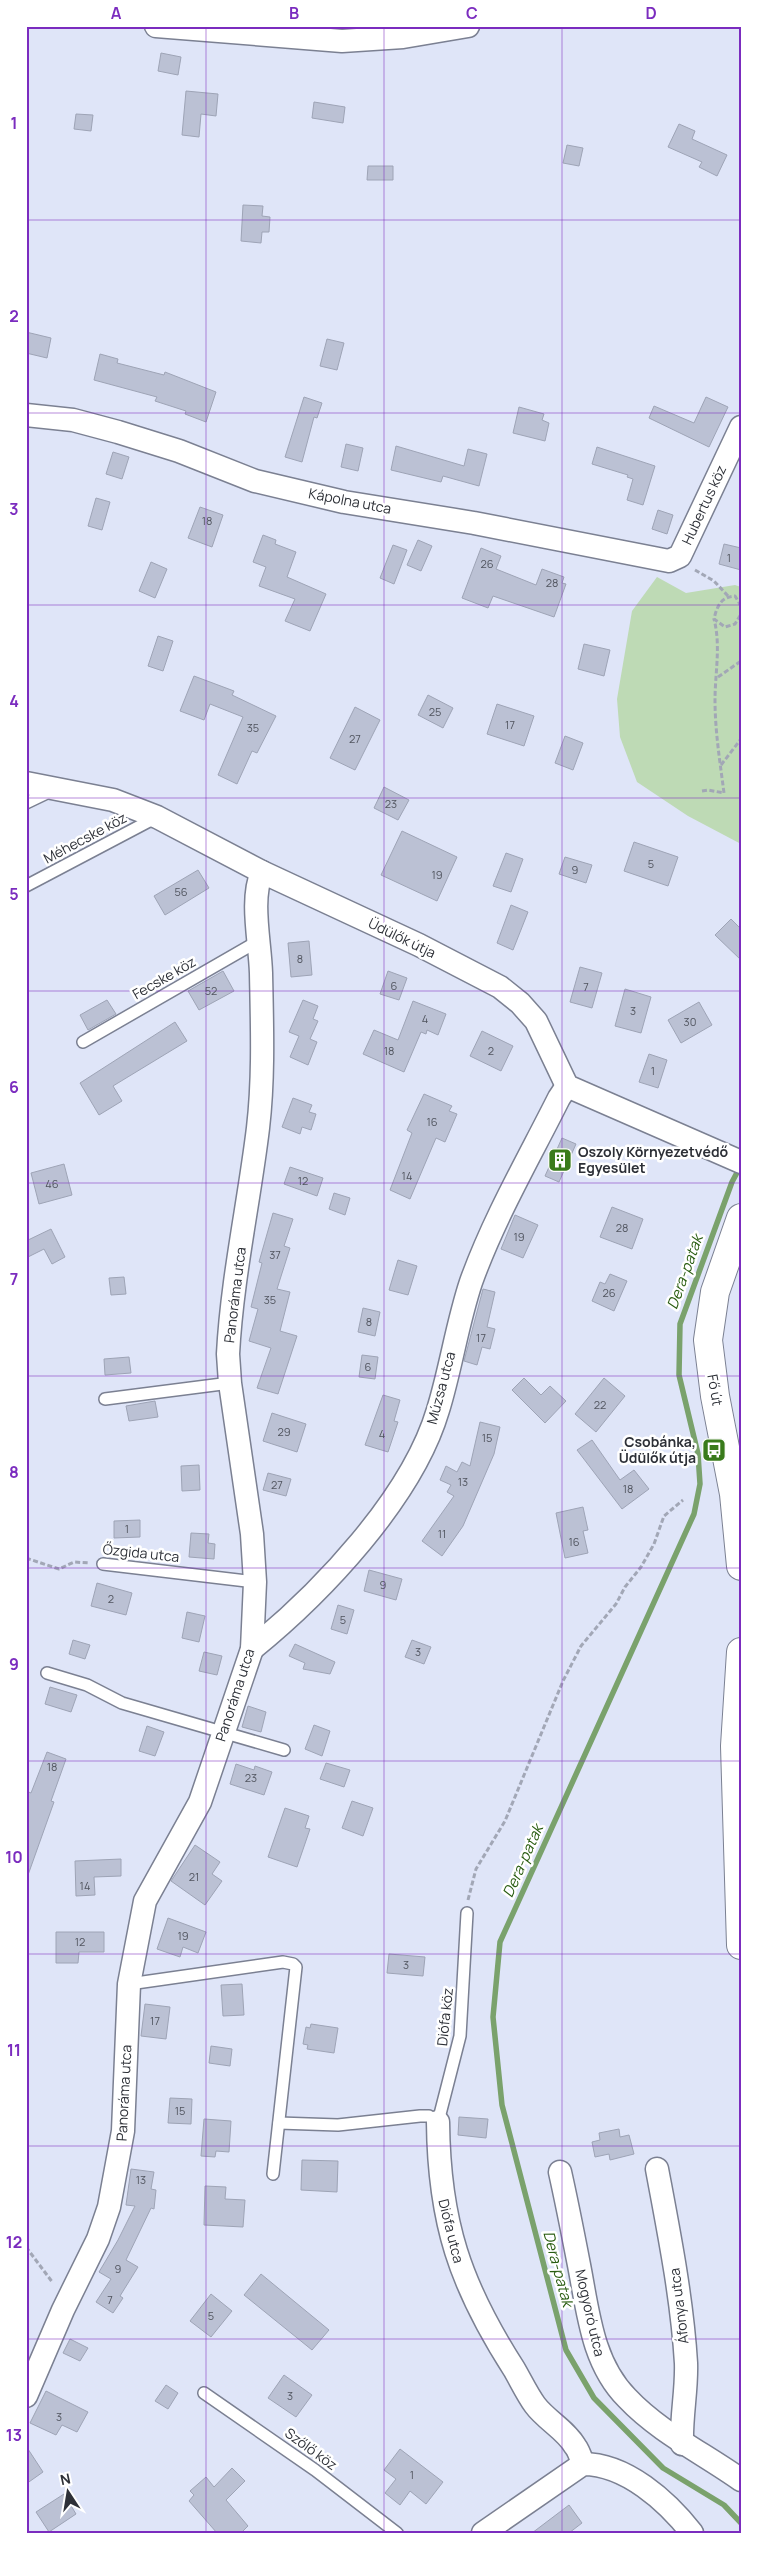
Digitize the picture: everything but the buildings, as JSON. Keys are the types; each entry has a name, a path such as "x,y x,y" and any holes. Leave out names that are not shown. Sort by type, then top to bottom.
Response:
{"main road":[{"name":"Fő út","path":"741,1218 715,1292 708,1340 715,1396 734,1494 741,1566"},
{"path":"741,1652 735,1746 741,1945"}],"street":[{"path":"156,26 342,41 403,37 468,26"},
{"name":"Kápolna utca","path":"26,415 73,420 179,451 255,482 344,502 474,523 687,563"},
{"name":"Hubertus köz","path":"687,563 741,427"},
{"name":"Üdülők útja","path":"26,783 113,800 157,817 262,872 419,945 500,988 520,1003 536,1021 567,1086"},
{"name":"Panoráma utca","path":"26,2396 59,2318 98,2238 108,2207 123,2131 129,1984 145,1901 200,1802 252,1649 255,1582 242,1454 230,1383 229,1330 258,1126 262,1031 260,940 256,897 257,884 262,872"},
{"path":"567,1086 734,1160"},
{"name":"Múzsa utca","path":"252,1649 282,1624 349,1553 374,1524 416,1462 438,1412 454,1343 472,1281 503,1208 567,1086"},
{"name":"Diófa utca","path":"438,2122 439,2176 443,2202 455,2252 465,2279 490,2330 536,2406 575,2445 583,2464"},
{"name":"Áfonya utca","path":"657,2169 681,2310 686,2365 681,2418 682,2444"},
{"name":"Mogyoró utca","path":"560,2172 589,2316 597,2350 605,2369 627,2399 682,2444 741,2480"},
{"path":"483,2533 583,2464 597,2464 621,2472 674,2511 692,2533"}],"lane":[{"path":"26,803 55,789"},
{"name":"Méhecske köz","path":"26,886 157,817"},
{"name":"Fecske köz","path":"83,1042 260,940"},
{"path":"105,1399 230,1383"},
{"name":"Őzgida utca","path":"103,1564 255,1582"},
{"path":"47,1673 87,1685 122,1703 223,1734 284,1750"},
{"name":"Diófa köz","path":"438,2122 460,2036 467,1913"},
{"path":"129,1984 283,1962 293,1964 296,1967 273,2174"},
{"path":"279,2123 338,2124 420,2116 429,2116 438,2122"},
{"name":"Szőlő köz","path":"204,2392 315,2470 398,2533"}],"path":[{"path":"687,563 714,581 728,596"},
{"path":"702,791 708,790 724,793 716,714 718,631 714,619 720,601 728,596 735,596 741,606"},
{"path":"714,619 725,627 734,624 741,614"},
{"path":"718,678 741,661"},
{"path":"720,766 741,739"},
{"path":"467,1913 470,1890 476,1869 505,1821 563,1681 580,1646 616,1604 624,1586 641,1567 654,1544 664,1516 683,1500"},
{"name":"Őzgida utca","path":"26,1558 60,1569 74,1562 103,1564"},
{"path":"26,2247 37,2262"}],"green space":[{"path":"657,577 686,593 735,585 741,587 741,844 688,816 637,782 620,737 617,699 632,611"}],"waterway":[{"name":"Dera-patak","path":"740,1167 732,1182 680,1324 679,1375 698,1454 700,1484 694,1514 500,1942 493,2017 502,2105 566,2350 594,2398 663,2468 724,2505 741,2523"}],"place":[{"name":"Oszoly Környezetvédő Egyesület","path":"560,1160"},
{"name":"Csobánka, Üdülők útja","path":"714,1450"}]}
